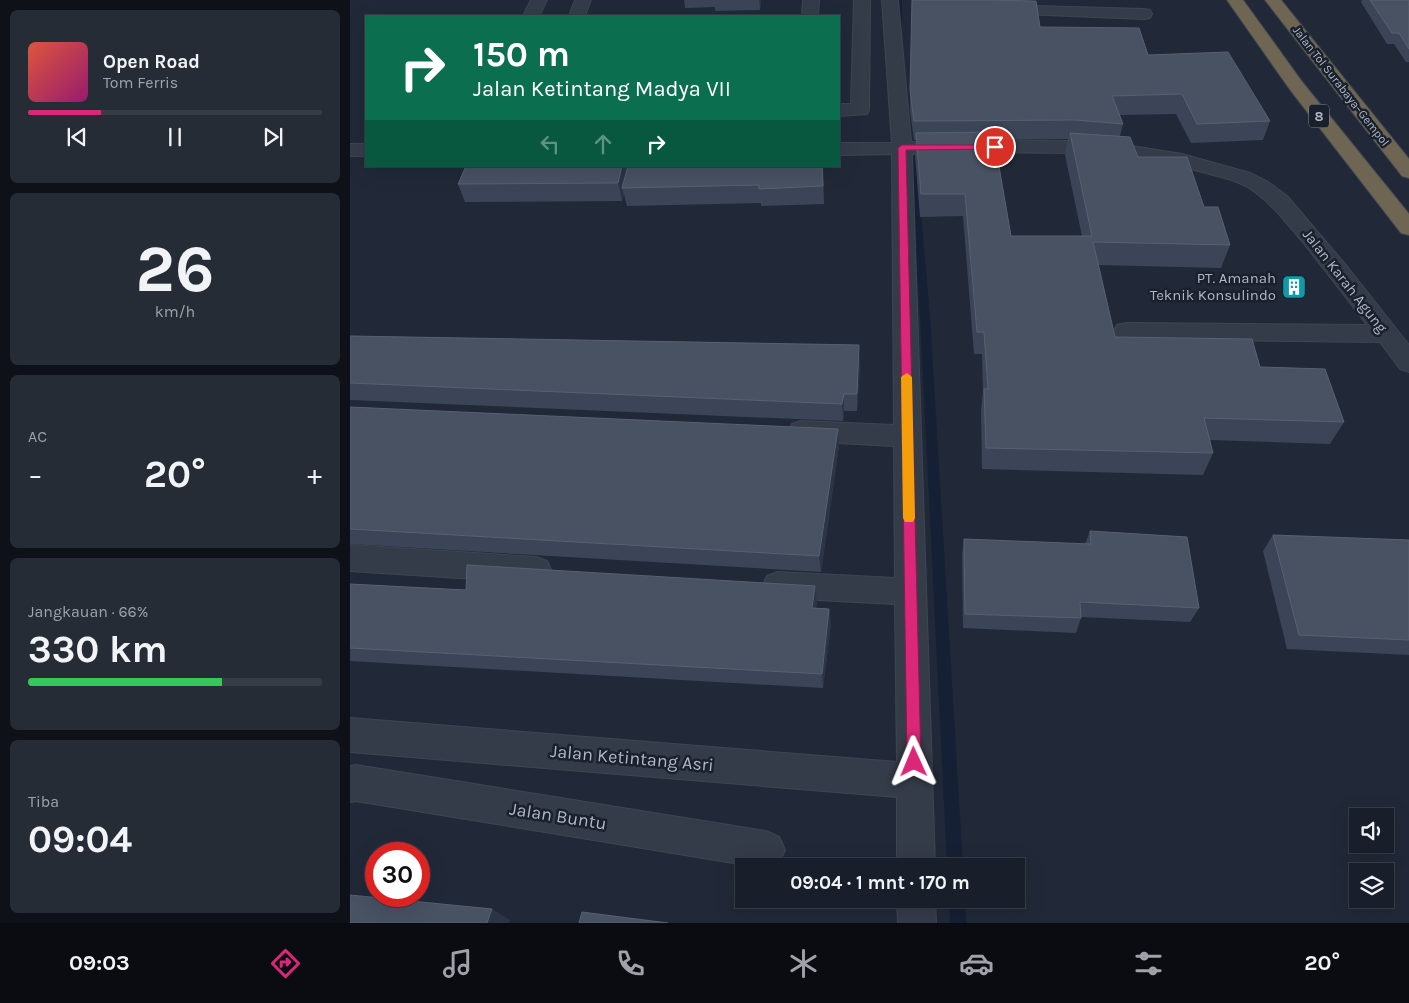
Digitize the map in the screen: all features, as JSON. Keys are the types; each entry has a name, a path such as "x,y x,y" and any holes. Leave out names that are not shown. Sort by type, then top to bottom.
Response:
{"highway":[{"name":"8","path":"1235,0 1297,88 1409,228"},
{"name":"Jalan Tol Surabaya–Gempol","path":"1274,0 1409,172"}],"street":[{"path":"532,15 539,0"},
{"path":"577,15 583,0"},
{"path":"810,15 811,0"},
{"path":"840,110 860,110 862,0"},
{"path":"896,6 904,148 907,436 916,858"},
{"path":"990,10 1144,14"},
{"name":"Jalan Karah Agung","path":"840,149 1072,147 1132,152 1182,160 1243,177 1261,186 1280,201 1337,269 1387,334 1407,365"},
{"path":"350,150 365,150"},
{"path":"1126,331 1387,334"},
{"path":"778,430 907,436"},
{"path":"350,558 566,571"},
{"path":"753,583 880,591 910,590"},
{"name":"Jalan Ketintang Asri","path":"350,735 914,781"},
{"name":"Jalan Buntu","path":"350,784 356,783 766,850"},
{"path":"916,908 917,923"}],"building":[{"path":"912,0 1036,1 1040,27 1139,28 1148,55 1228,52 1270,121 1197,124 1182,94 1112,96 1123,124 1076,120 914,121 910,90"},
{"path":"1370,0 1409,0 1409,49 1399,33 1392,33"},
{"path":"993,132 1011,236 1092,236 1070,133 1130,137 1138,157 1187,157 1204,207 1218,207 1230,245 1093,242 1115,337 1252,339 1260,367 1325,369 1344,422 1204,418 1213,453 986,448 984,389 988,389 984,332 977,332 965,194 921,194 916,133"},
{"path":"466,167 622,167 618,183 458,184"},
{"path":"628,167 822,167 823,186 759,189 759,185 622,188"},
{"path":"350,336 859,345 857,394 844,394 842,404 350,383"},
{"path":"350,407 838,429 819,556 350,529"},
{"path":"1090,531 1187,537 1199,608 1080,602 1081,618 965,614 964,539 1091,544"},
{"path":"1273,535 1409,540 1409,640 1299,635"},
{"path":"467,565 815,586 812,608 829,609 822,674 350,648 350,584 466,590"},
{"path":"350,895 365,896 365,907 430,907 430,903 492,909 487,923 350,923"},
{"path":"582,912 668,923 579,923"}],"waterway":[{"path":"899,0 899,29"},
{"path":"911,144 925,316 955,858"},
{"path":"957,908 958,923"}],"slow traffic":[{"path":"907,377 909,518"}],"place":[{"name":"PT. Amanah Teknik Konsulindo","path":"1294,287"}],"route":[{"path":"914,762 902,148 995,147"}]}
